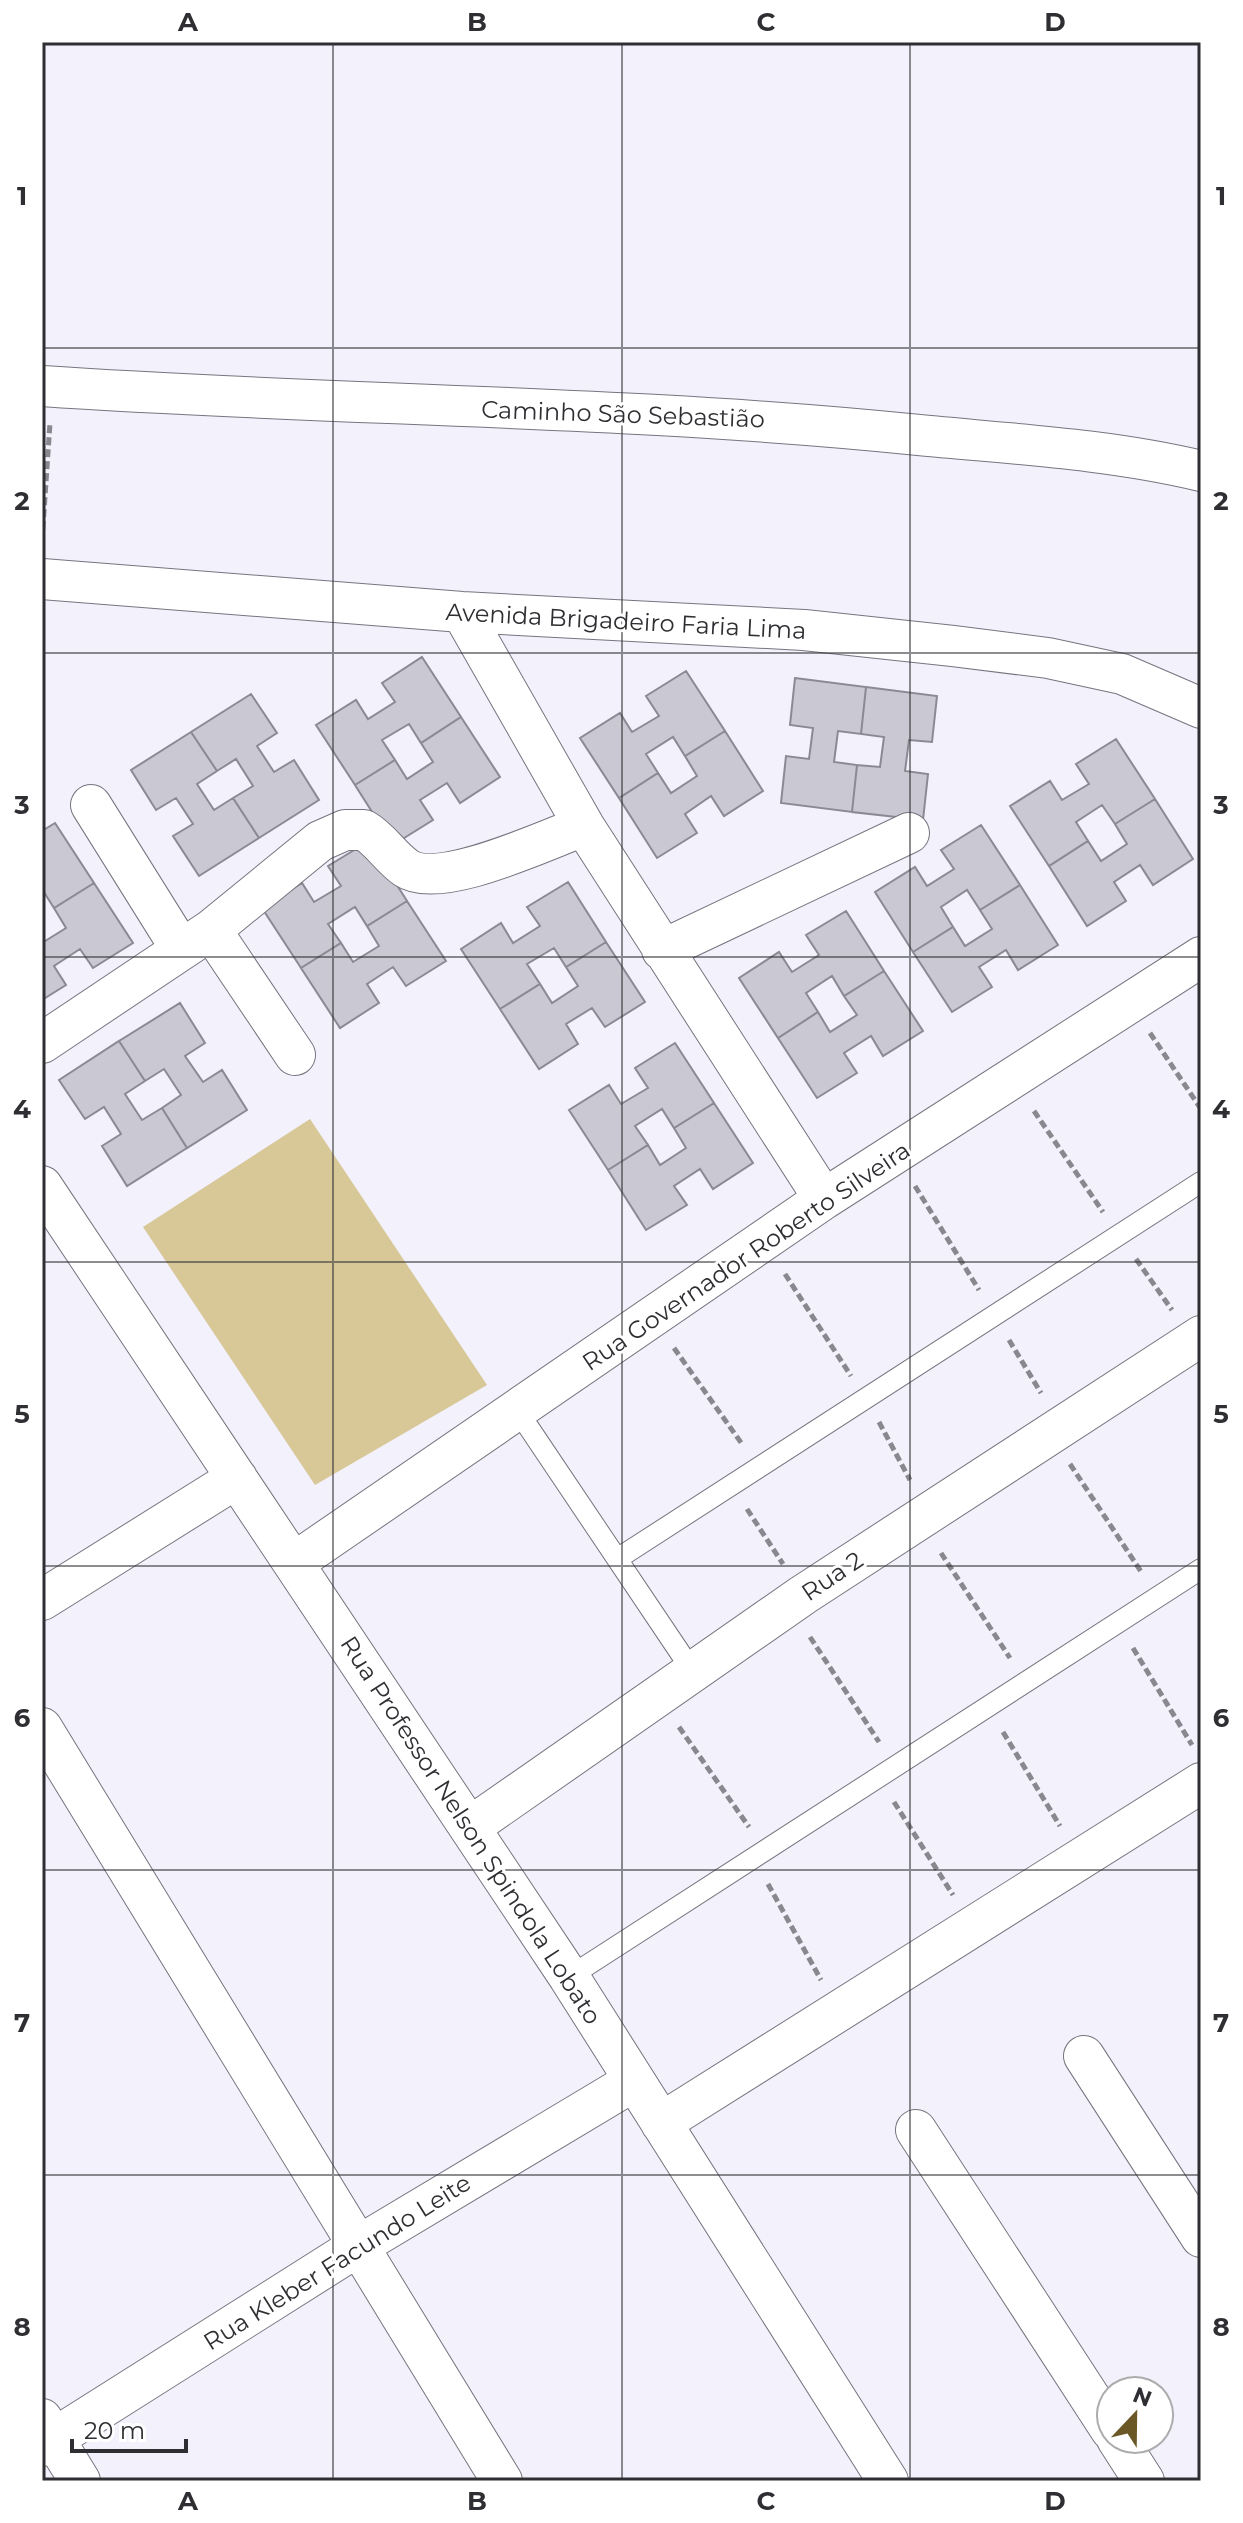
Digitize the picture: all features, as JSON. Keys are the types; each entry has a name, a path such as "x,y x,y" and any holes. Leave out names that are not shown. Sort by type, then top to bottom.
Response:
{"street":[{"name":"Caminho São Sebastião","path":"47,386 219,398 759,419 1073,451 1201,471"},
{"name":"Avenida Brigadeiro Faria Lima","path":"42,579 462,612 804,630 1032,656 1122,674 1201,708"},
{"path":"462,612 584,826 824,1199"},
{"path":"91,805 196,939 295,1055"},
{"path":"42,1043 196,939 320,841 345,830 364,830 405,868 436,875 460,870 584,826"},
{"path":"662,950 909,833"},
{"name":"Rua Governador Roberto Silveira","path":"295,1562 824,1199 1201,957"},
{"name":"Rua Professor Nelson Spindola Lobato","path":"42,1186 569,1977 888,2481"},
{"name":"Rua 2","path":"470,1827 796,1600 1201,1336"},
{"path":"42,1600 237,1478"},
{"path":"42,1728 502,2481"},
{"path":"661,2123 1080,1860 1197,1765"},
{"path":"1084,2056 1201,2237"},
{"name":"Rua Kleber Facundo Leite","path":"46,2434 634,2081"},
{"path":"916,2130 1095,2405"},
{"path":"46,2434 80,2481"},
{"path":"1127,2455 1144,2481"}],"lane":[{"path":"617,1559 1201,1182"},
{"path":"517,1410 693,1672"},
{"path":"569,1977 1201,1569"}],"path":[{"path":"42,543 47,386"},
{"path":"1130,1003 1201,1109"},
{"path":"652,1318 759,1468"},
{"path":"1050,1433 1158,1597"},
{"path":"732,1486 972,1927"},
{"path":"918,1519 1026,1683"},
{"path":"1118,1623 1197,1765"},
{"path":"988,1707 1080,1860"}],"shaded area":[{"path":"310,1119 487,1385 315,1485 143,1227"}],"building":[{"path":"422,657 461,717 421,743 409,724 382,740 395,760 355,785 316,725 356,700 368,719 395,702 382,683"},
{"path":"686,671 725,731 685,756 673,737 646,754 658,773 619,798 580,738 620,713 632,732 659,716 646,696"},
{"path":"795,678 866,687 861,734 838,731 834,762 857,765 852,812 781,803 786,756 809,759 813,728 790,725"},
{"path":"866,687 937,696 932,742 909,740 905,771 928,774 923,820 852,812 857,765 880,767 884,737 861,734"},
{"path":"251,694 277,733 257,746 274,772 294,760 319,800 259,838 233,798 253,786 236,759 217,771 191,732"},
{"path":"461,717 500,777 460,803 447,783 420,800 433,820 393,845 355,785 395,760 407,779 433,762 421,743"},
{"path":"725,731 763,791 724,816 711,796 685,814 697,833 657,858 619,798 658,773 671,793 697,776 685,756"},
{"path":"191,732 217,771 197,784 214,810 233,798 259,838 199,876 173,836 193,824 176,798 156,810 131,770"},
{"path":"1116,739 1155,799 1115,824 1102,805 1076,822 1088,841 1049,866 1010,806 1050,781 1062,800 1089,784 1076,764"},
{"path":"1155,799 1193,859 1153,885 1140,865 1114,882 1126,901 1087,926 1049,866 1088,841 1101,861 1127,844 1115,824"},
{"path":"55,823 94,883 54,908 42,889 42,831"},
{"path":"981,825 1020,885 980,910 967,890 941,907 953,927 913,952 875,892 915,867 927,886 954,869 941,850"},
{"path":"369,841 407,901 367,926 355,907 328,924 341,943 301,968 262,908 302,883 314,902 341,886 328,866"},
{"path":"568,882 606,942 566,967 554,948 527,964 540,984 500,1009 461,949 501,923 513,943 540,926 527,907"},
{"path":"94,883 133,943 93,968 80,949 54,966 66,985 42,1000 42,943 66,928 54,908"},
{"path":"1020,885 1058,945 1018,970 1006,950 979,967 992,987 952,1012 913,952 953,927 965,946 992,929 980,910"},
{"path":"407,901 446,961 406,986 393,967 367,984 379,1003 340,1028 301,968 341,943 353,962 379,946 367,926"},
{"path":"846,911 884,971 844,996 832,976 806,993 818,1012 778,1038 739,978 779,952 792,972 819,955 806,935"},
{"path":"606,942 645,1002 605,1027 592,1008 566,1024 578,1044 539,1069 500,1009 540,984 552,1003 578,986 566,967"},
{"path":"884,971 923,1031 883,1056 871,1036 844,1053 857,1073 817,1098 778,1038 818,1012 830,1032 857,1015 844,996"},
{"path":"180,1003 205,1043 185,1056 203,1082 222,1070 247,1110 187,1148 162,1108 181,1095 164,1069 145,1081 119,1041"},
{"path":"119,1041 145,1081 125,1094 142,1120 162,1108 187,1148 127,1186 102,1146 121,1134 104,1107 85,1119 59,1080"},
{"path":"675,1043 714,1103 674,1128 662,1109 635,1126 648,1145 608,1170 569,1110 609,1085 621,1104 648,1088 635,1068"},
{"path":"714,1103 753,1163 713,1189 700,1169 674,1186 687,1205 646,1230 608,1170 648,1145 660,1165 686,1148 674,1128"}]}
